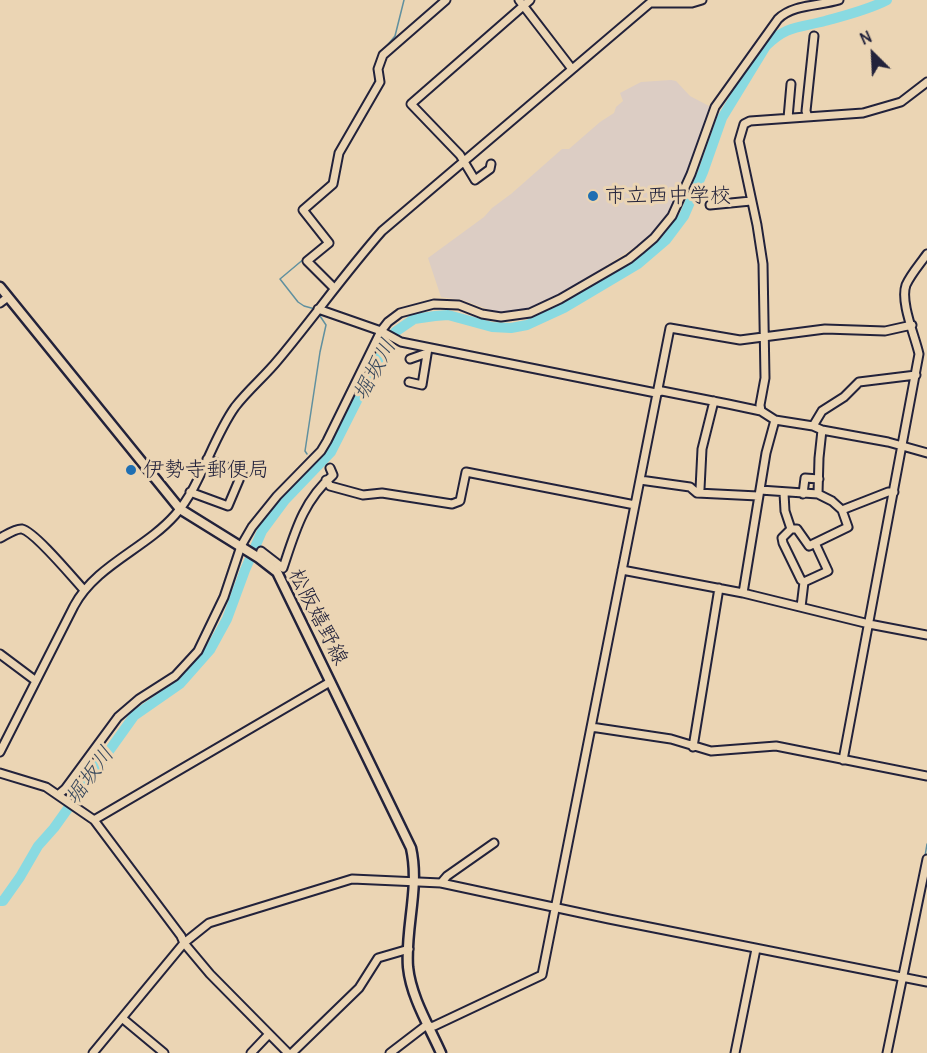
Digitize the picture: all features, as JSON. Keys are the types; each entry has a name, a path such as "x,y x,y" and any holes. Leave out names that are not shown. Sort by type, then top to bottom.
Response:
{"main road":[{"name":"松阪嬉野線","path":"0,287 180,509 241,546 277,572 411,848 414,860 414,881 408,965 411,984 441,1053"}],"street":[{"path":"334,288 307,261 329,243 303,210 333,184 339,153 380,81 378,69 383,55 446,0"},
{"path":"491,164 490,169 475,180 460,155 411,104 521,3 530,0"},
{"path":"0,752 84,590 161,528 180,509 235,407 277,361 343,275 381,231 649,2 702,0"},
{"path":"59,796 118,717 139,699 175,676 198,651 224,597 241,546 271,503 321,451 388,322 400,313 434,304 459,305 482,314 501,317 530,313 560,299 628,259 654,238 672,216 691,174 715,107 778,19 784,13 793,10 839,0"},
{"path":"521,3 572,69"},
{"path":"808,117 806,111 814,36"},
{"path":"760,411 765,378 763,264 739,141 744,124 750,121 863,113 901,102 927,83"},
{"path":"788,118 791,84"},
{"path":"710,205 751,201"},
{"path":"843,760 919,354 905,307 904,291 908,280 927,254"},
{"path":"0,303 8,297"},
{"path":"317,311 428,350 656,393 662,391 714,401 760,411 775,420 888,442 927,453"},
{"path":"390,1053 424,1027 429,1027 542,975 670,328 740,340 835,328 885,331 912,325"},
{"path":"410,359 428,350"},
{"path":"408,382 422,385 428,350"},
{"path":"813,426 822,411 844,397 859,382 916,375"},
{"path":"697,493 700,489 702,449 714,401"},
{"path":"743,593 766,453 775,420"},
{"path":"819,494 822,430"},
{"path":"190,492 228,506 242,473 207,459"},
{"path":"259,558 261,551 283,568 297,524 318,488 333,475 330,468"},
{"path":"327,480 330,486 363,495 382,493 452,504 460,501 466,472 504,477 635,504"},
{"path":"803,494 805,478 819,479"},
{"path":"640,480 690,487 697,493 819,494 832,501 842,510 848,527 809,546 797,529 791,529 782,538 804,582"},
{"path":"842,510 888,492 894,492"},
{"path":"784,493 785,511 791,529"},
{"path":"0,538 18,530 24,530 40,543 84,590"},
{"path":"804,582 828,571 815,543"},
{"path":"622,570 743,593 869,624 927,635"},
{"path":"801,607 804,582"},
{"path":"693,747 719,588"},
{"path":"0,654 36,681"},
{"path":"94,820 330,682"},
{"path":"591,727 671,739 711,751 776,746 927,776"},
{"path":"0,773 46,787 94,820 184,943 210,974 288,1053"},
{"path":"441,883 447,876 494,843"},
{"path":"887,1053 927,859"},
{"path":"93,1053 184,943 208,923 352,879 441,883 927,982"},
{"path":"292,1053 360,988 378,958 409,949"},
{"path":"735,1053 756,949"},
{"path":"122,1018 164,1053"},
{"path":"250,1053 269,1034"}],"shaded area":[{"name":"市立西中学校","path":"676,81 690,96 709,106 710,110 677,197 664,219 647,239 578,284 540,305 523,310 498,313 463,300 441,297 428,258 484,217 562,149 569,149 614,113 616,107 623,101 620,93 641,82"}],"waterway":[{"path":"381,53 395,36 404,0"},
{"name":"堀坂川","path":"0,901 3,901 38,846 54,828 134,716 180,684 210,650 227,619 262,531 285,500 331,452 374,367 395,332 414,319 448,315 492,327 511,328 527,325 564,308 638,264 666,240 684,216 703,172 722,118 766,46 780,34 794,28 857,12 887,0"},
{"path":"352,123 374,85 379,57"},
{"path":"329,184 335,153"},
{"path":"300,209 324,242 280,279 298,302 315,309"},
{"path":"307,454 305,451 326,325 318,313"},
{"path":"925,856 927,844"}],"place":[{"name":"市立西中学校","path":"593,196"},
{"name":"伊勢寺郵便局","path":"131,470"}]}
